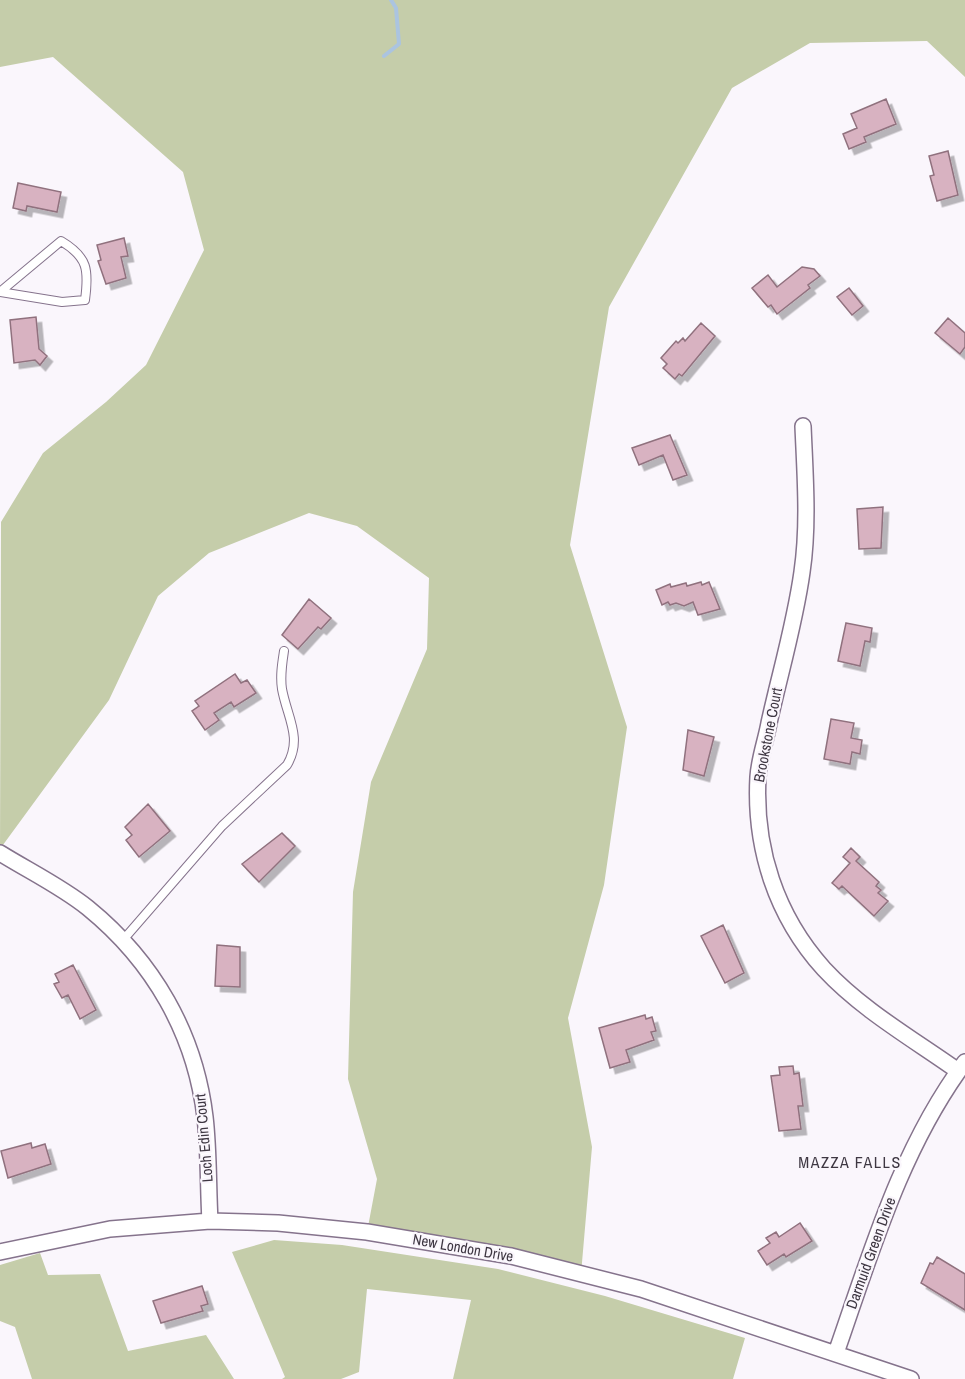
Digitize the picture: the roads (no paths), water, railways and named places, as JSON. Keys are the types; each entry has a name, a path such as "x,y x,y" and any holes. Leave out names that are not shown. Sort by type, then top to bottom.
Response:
{"street":[{"name":"Brookstone Court","path":"803,426 807,504 802,572 758,775 759,817 764,857 786,916 803,943 825,970 859,1002 962,1066"},
{"name":"Loch Edin Court","path":"0,853 87,907 123,940 151,972 179,1021 197,1074 205,1118 210,1221"},
{"name":"Darmuid Green Drive","path":"836,1353 887,1205 920,1135 962,1066"},
{"name":"New London Drive","path":"0,1252 110,1229 210,1221 278,1223 368,1232 511,1256 641,1288 911,1379"}],"lane":[{"path":"61,241 76,250 86,265 88,281 85,300 62,302 0,292 61,241"},
{"path":"123,940 222,826 287,765 293,755 296,740 281,672 284,651"}],"waterway":[{"path":"384,56 399,44 396,8 391,0"}],"district":[{"name":"MAZZA FALLS","path":"850,1162"}]}
